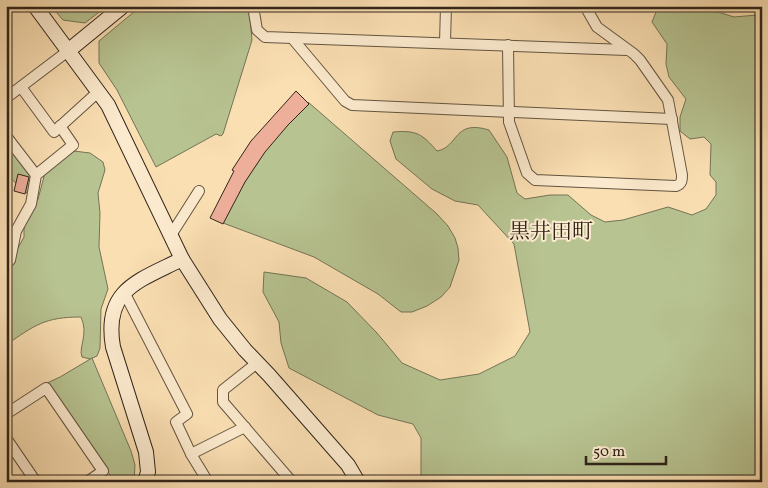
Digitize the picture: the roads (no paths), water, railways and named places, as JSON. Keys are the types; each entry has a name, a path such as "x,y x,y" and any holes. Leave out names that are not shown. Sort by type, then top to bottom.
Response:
{"street":[{"path":"34,6 108,105 182,259 220,319 348,465 358,482"},
{"path":"6,98 123,6"},
{"path":"253,6 256,27 259,33 265,37 628,50"},
{"path":"445,43 446,6"},
{"path":"508,45 509,122 527,173 531,178 535,180 676,186 682,182 682,178 668,100 640,60 597,27 585,6"},
{"path":"292,38 345,101 352,105 672,119"},
{"path":"21,87 54,132 98,92"},
{"path":"6,264 10,260 10,236 16,231 31,204 36,175 73,145 60,126"},
{"path":"6,136 36,175"},
{"path":"171,235 199,191"},
{"path":"145,482 148,472 146,452 117,362 111,334 112,312 124,292 136,283 182,259"},
{"path":"124,292 187,414 176,422 208,482"},
{"path":"257,363 223,390 223,402 292,482"},
{"path":"6,414 46,388 103,471 87,482"},
{"path":"192,454 244,427"},
{"path":"6,438 36,482"}],"district":[{"name":"黒井田町","path":"551,231"}]}
